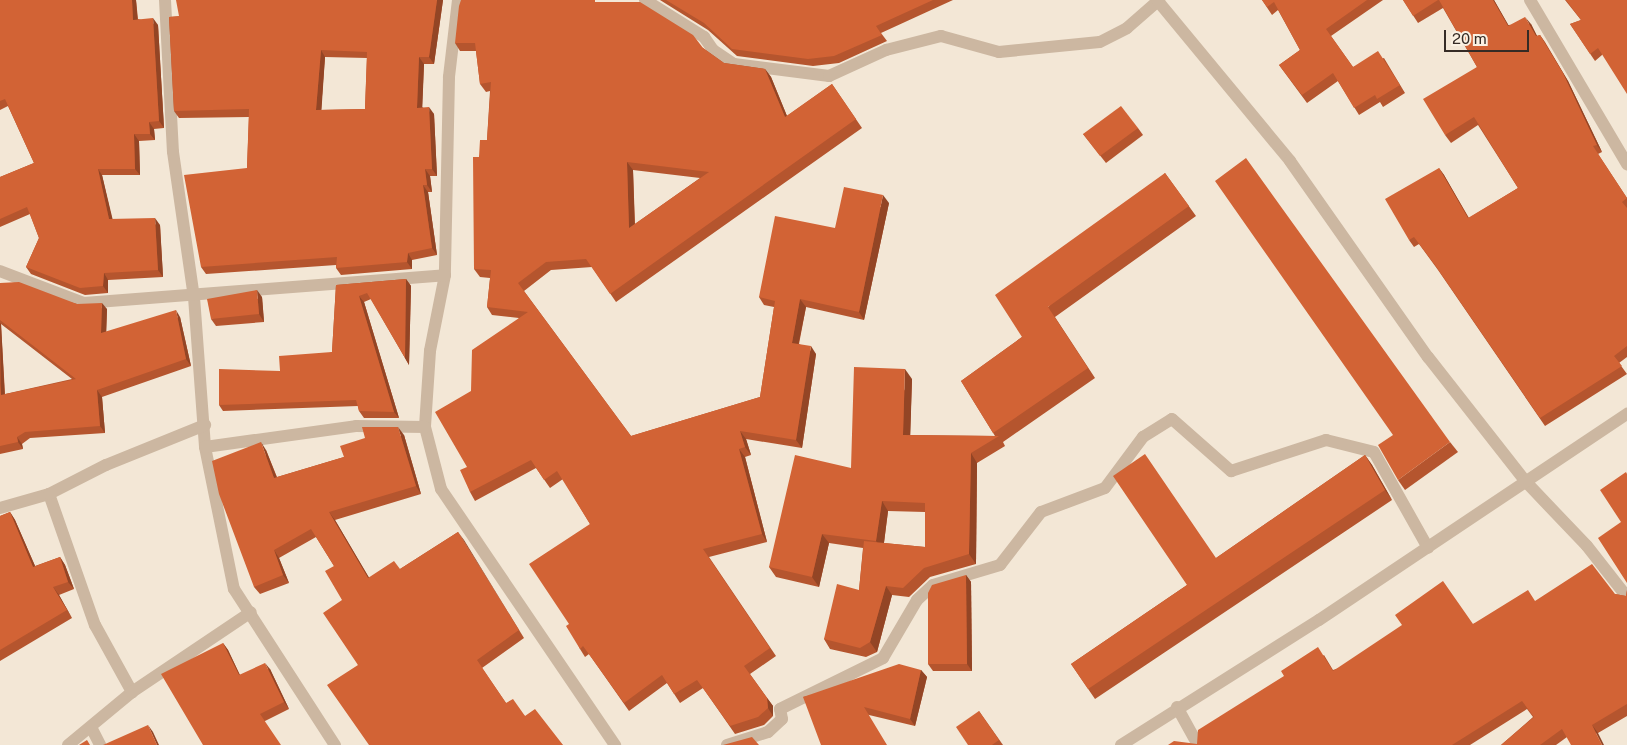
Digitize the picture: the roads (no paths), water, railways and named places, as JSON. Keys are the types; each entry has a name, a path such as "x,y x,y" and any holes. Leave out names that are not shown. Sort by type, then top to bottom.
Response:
{"street":[{"path":"165,0 173,152 194,297 205,446 234,589 251,612 335,745"},
{"path":"458,0 450,77 445,275 430,351 425,427 441,489 615,745"},
{"path":"645,0 704,37 713,50 734,64 829,76 886,50 941,36 999,52 1100,42 1127,28 1158,0 1290,161 1428,357 1526,482 1587,546 1627,597"},
{"path":"1530,0 1627,164"},
{"path":"0,272 84,303 194,297 320,282 445,275"},
{"path":"1121,745 1177,707 1428,548 1627,414"},
{"path":"727,745 768,732 782,719 780,709 883,658 917,600 933,584 1000,565 1041,512 1105,488 1143,436 1172,419 1231,471 1326,440 1374,452 1428,548"},
{"path":"0,508 49,494 106,465 205,426"},
{"path":"205,446 356,426 425,427"},
{"path":"49,494 95,625 132,692"},
{"path":"68,745 92,730 132,692 251,612"},
{"path":"1177,707 1198,745"},
{"path":"92,730 100,745"}]}
